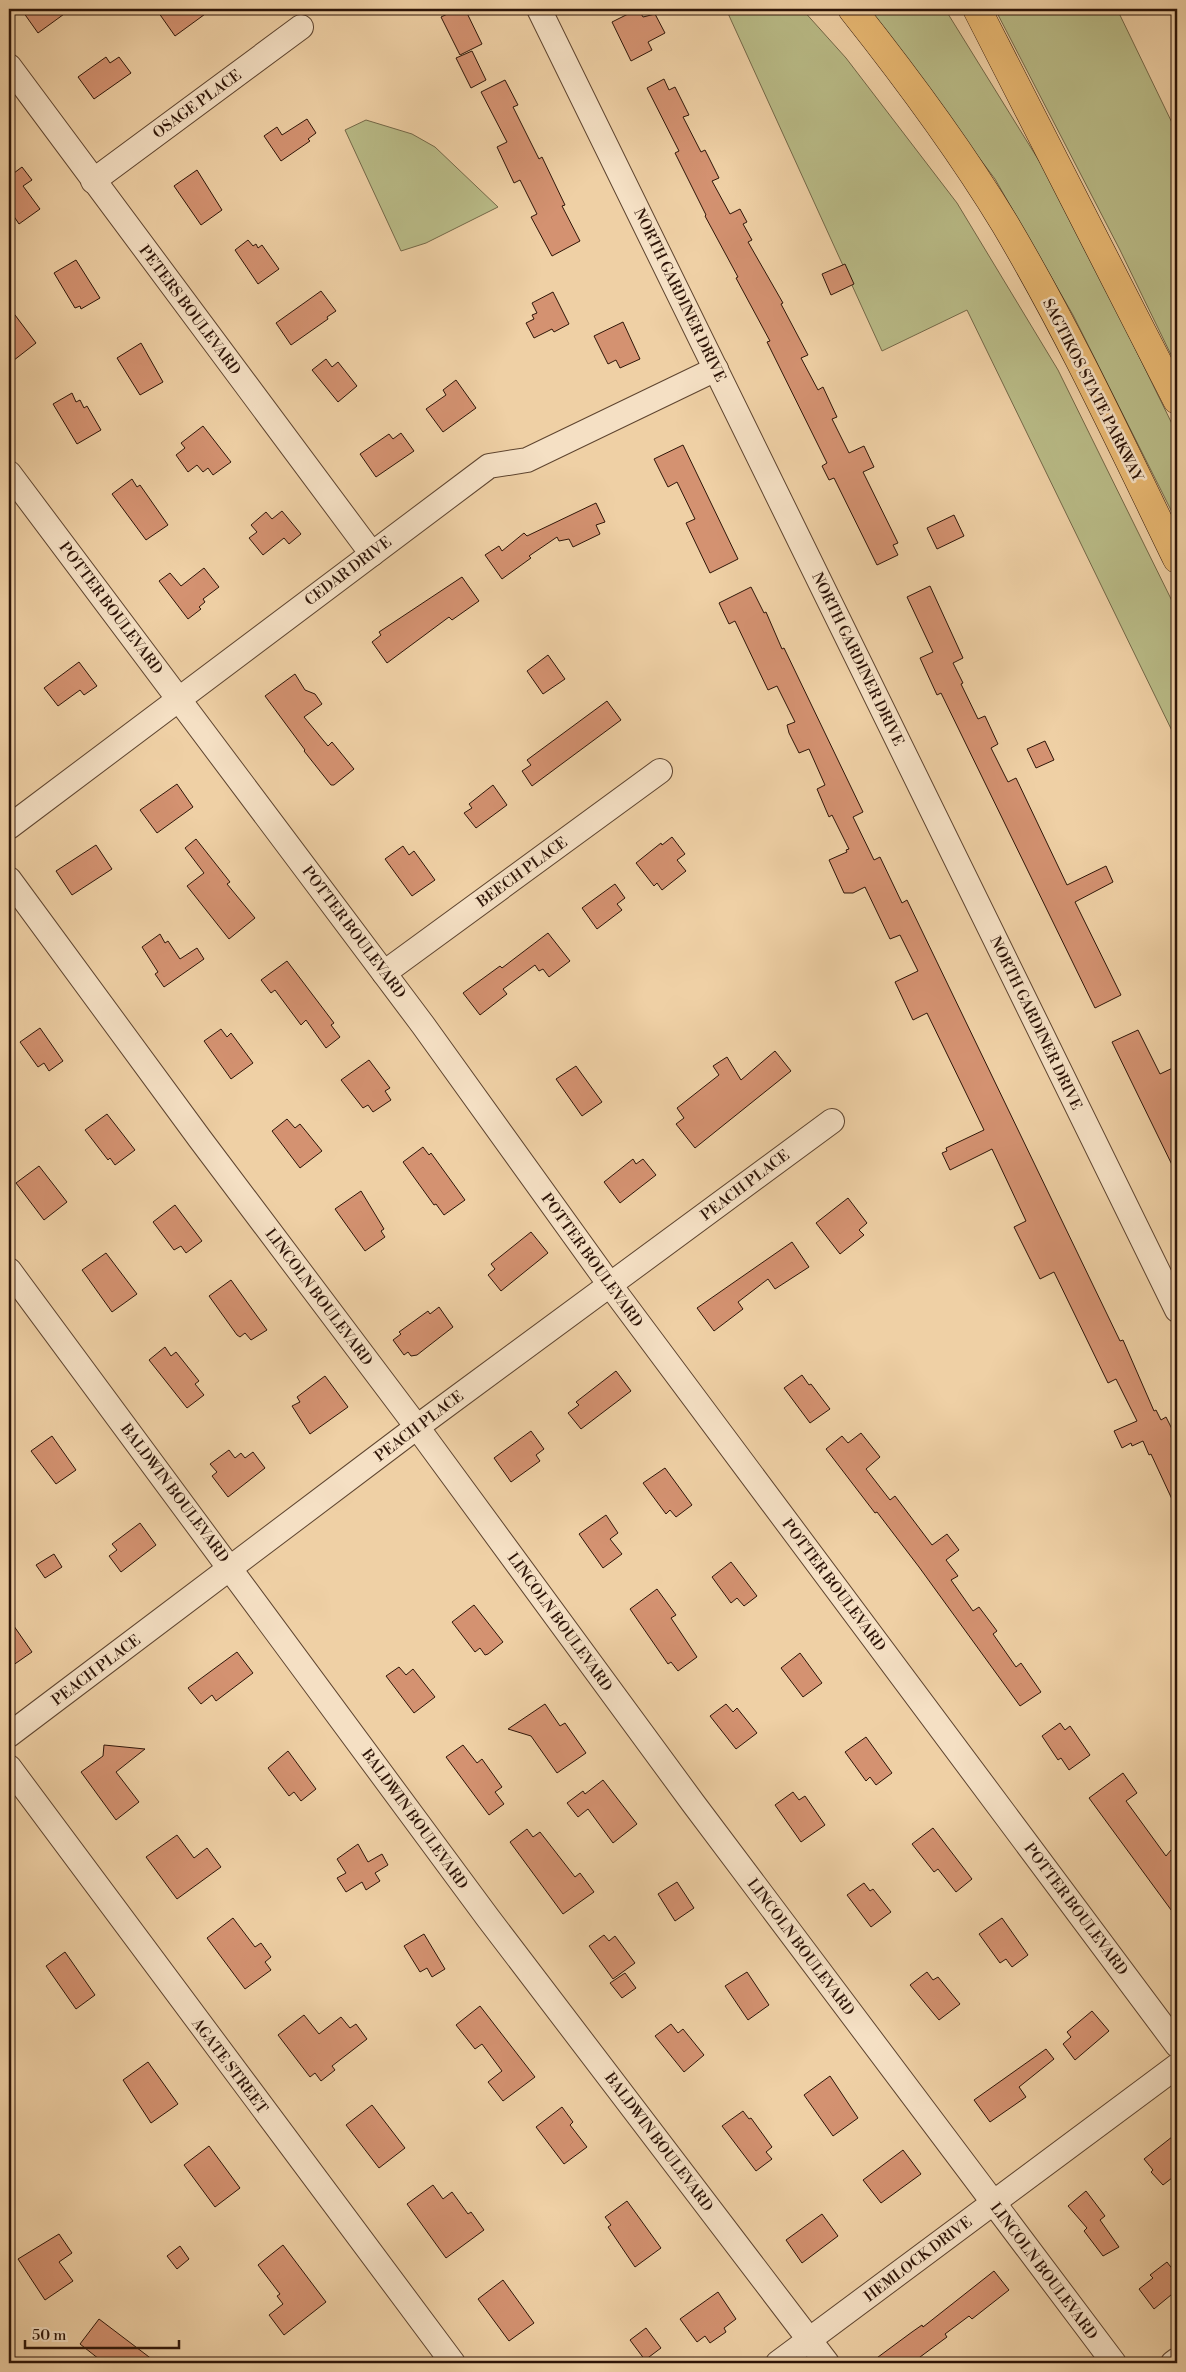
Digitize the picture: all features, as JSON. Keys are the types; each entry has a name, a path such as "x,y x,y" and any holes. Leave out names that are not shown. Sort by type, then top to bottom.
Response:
{"highway":[{"path":"833,9 940,138 1004,223"},
{"path":"852,9 945,131 1004,223"},
{"path":"957,9 1037,143 1175,395"},
{"path":"977,9 1175,395"},
{"name":"SAGTIKOS STATE PARKWAY","path":"1004,223 1059,320 1177,559"}],"street":[{"name":"NORTH GARDINER DRIVE","path":"539,9 1177,1310"},
{"name":"OSAGE PLACE","path":"93,181 301,27"},
{"name":"PETERS BOULEVARD","path":"9,66 372,554"},
{"name":"CEDAR DRIVE","path":"9,827 489,466 527,460 716,369"},
{"name":"POTTER BOULEVARD","path":"9,473 384,973 610,1285 1177,2045"},
{"name":"BEECH PLACE","path":"384,973 660,772"},
{"name":"LINCOLN BOULEVARD","path":"9,879 200,1139 417,1427 693,1803 1114,2363"},
{"name":"PEACH PLACE","path":"9,1735 417,1427 832,1121"},
{"name":"BALDWIN BOULEVARD","path":"9,1270 488,1918 827,2363"},
{"name":"AGATE STREET","path":"9,1767 364,2247 453,2363"},
{"name":"HEMLOCK DRIVE","path":"778,2363 1177,2066"},
{"path":"1173,2363 1177,2360"}],"green space":[{"path":"726,9 802,9 846,58 957,203 1058,370 1177,611 1177,741 967,310 882,351"},
{"path":"867,9 945,9 1059,193 1177,434 1177,522 1073,315 995,179"},
{"path":"995,9 1117,9 1177,133 1177,367 1120,250"},
{"path":"366,120 412,134 435,147 498,207 426,243 401,251 345,130"}],"building":[{"path":"21,9 71,9 38,33"},
{"path":"156,9 212,9 175,36"},
{"path":"458,9 465,9 482,44 460,55 441,17"},
{"path":"638,9 643,17 655,14 665,33 648,42 652,50 631,61 612,22"},
{"path":"472,51 486,80 471,88 456,58"},
{"path":"106,57 110,63 119,57 131,73 94,99 78,77"},
{"path":"664,79 669,90 675,87 689,115 683,117 701,152 705,150 719,178 712,181 730,214 740,209 747,222 743,224 752,240 748,242 783,303 781,304 808,355 801,358 818,390 823,387 837,417 832,419 849,453 864,446 874,467 863,472 898,543 893,545 898,555 877,565 834,478 829,480 822,466 827,463 767,342 770,341 736,278 738,277 705,216 675,153 679,151 647,88"},
{"path":"505,80 518,105 513,107 539,159 542,157 565,205 562,206 580,241 552,256 531,217 537,214 520,180 514,183 497,147 507,142 481,92"},
{"path":"307,119 316,133 308,139 310,141 281,161 264,136 277,127 282,135"},
{"path":"9,165 14,173 22,167 32,180 23,186 40,209 19,224 9,209"},
{"path":"197,170 222,210 201,225 174,186"},
{"path":"248,240 253,246 256,244 258,248 262,245 279,269 258,284 235,250"},
{"path":"76,260 100,298 81,309 80,306 75,308 54,273"},
{"path":"845,264 854,284 831,295 822,274"},
{"path":"321,291 336,311 327,317 328,319 291,345 276,323"},
{"path":"553,292 569,324 554,332 552,329 534,338 526,323 534,319 532,315 537,313 532,303"},
{"path":"9,307 36,343 9,364"},
{"path":"623,322 640,359 620,368 616,360 608,364 594,336"},
{"path":"141,343 163,382 140,395 117,358"},
{"path":"326,359 332,367 338,362 357,386 338,402 312,370"},
{"path":"456,380 476,408 443,432 426,409 446,395 443,390"},
{"path":"72,393 76,402 80,400 84,408 87,406 101,430 77,444 53,404"},
{"path":"203,426 231,462 213,475 208,468 203,472 197,465 188,472 176,455 185,448 181,443"},
{"path":"401,433 414,451 376,477 360,454 389,434 393,439"},
{"path":"683,445 738,559 710,573 686,523 695,519 677,482 668,487 654,459"},
{"path":"132,479 137,487 140,485 168,525 146,540 112,494"},
{"path":"596,503 605,522 596,525 600,534 573,547 569,539 559,541 557,537 529,556 531,558 502,579 485,555 499,546 502,551 524,533 527,536"},
{"path":"282,511 301,534 289,544 284,538 263,555 249,538 257,532 251,525 266,512 272,519"},
{"path":"954,515 964,536 937,549 927,528"},
{"path":"204,568 219,587 203,599 205,602 199,607 201,609 188,619 159,581 170,573 181,586"},
{"path":"462,577 479,601 452,620 449,617 387,663 372,642 381,635 379,632"},
{"path":"930,586 963,658 953,663 963,683 961,684 978,719 985,716 998,744 991,748 1008,782 1016,778 1067,885 1106,866 1113,882 1075,902 1121,995 1095,1008 941,693 937,695 920,658 933,652 907,597"},
{"path":"751,587 764,613 766,612 782,649 784,648 863,812 853,817 874,860 880,857 902,903 907,900 1120,1341 1123,1340 1154,1411 1156,1410 1161,1420 1166,1417 1177,1439 1172,1441 1177,1453 1177,1510 1143,1441 1132,1446 1131,1443 1122,1448 1114,1431 1137,1421 1116,1379 1108,1383 1054,1272 1040,1279 1014,1227 1026,1221 992,1149 950,1170 942,1153 947,1151 946,1148 984,1130 927,1013 913,1020 895,982 918,971 900,935 890,939 865,887 853,893 844,893 829,860 847,852 846,850 849,849 832,815 829,817 817,789 825,785 809,749 799,753 789,733 787,725 795,722 777,686 768,690 735,621 729,624 719,603"},
{"path":"548,655 565,679 543,694 527,671"},
{"path":"79,662 97,686 84,695 80,690 58,706 44,688"},
{"path":"295,674 305,690 315,694 322,704 304,717 328,746 332,742 354,769 334,785 331,785 304,751 265,696"},
{"path":"607,701 621,720 532,786 522,771 531,765 527,760"},
{"path":"1045,741 1054,760 1036,768 1027,749"},
{"path":"177,784 193,807 157,833 140,810"},
{"path":"493,785 507,805 476,828 464,813 472,808 469,804"},
{"path":"672,837 685,854 677,860 686,871 662,890 657,883 654,886 636,863 661,843 662,845"},
{"path":"196,839 230,882 227,884 255,918 229,939 187,886 204,873 185,848"},
{"path":"96,845 112,869 72,895 56,871"},
{"path":"403,846 409,855 414,851 435,880 412,896 385,859"},
{"path":"615,884 625,898 617,904 622,910 597,929 582,908"},
{"path":"548,933 570,961 549,977 543,969 539,971 535,965 503,989 507,994 480,1015 463,993 500,966 502,968"},
{"path":"160,934 165,943 168,941 180,959 197,948 204,959 164,987 155,974 158,972 142,947"},
{"path":"287,961 334,1023 331,1025 340,1037 326,1048 306,1020 301,1025 275,990 271,993 261,980"},
{"path":"40,1028 63,1061 49,1071 44,1063 38,1067 20,1042"},
{"path":"221,1029 227,1037 231,1033 253,1063 231,1079 204,1041"},
{"path":"1138,1030 1160,1074 1177,1066 1177,1175 1112,1042"},
{"path":"775,1051 791,1071 695,1148 676,1124 684,1118 677,1108 719,1075 713,1066 727,1057 741,1080"},
{"path":"369,1060 390,1088 385,1091 391,1100 373,1112 368,1105 363,1108 341,1080"},
{"path":"576,1066 602,1102 582,1116 556,1079"},
{"path":"107,1114 135,1150 115,1165 110,1158 108,1160 85,1130"},
{"path":"287,1119 295,1128 300,1124 322,1151 300,1168 272,1131"},
{"path":"423,1147 429,1155 431,1153 465,1200 444,1215 436,1204 434,1205 403,1162"},
{"path":"633,1159 636,1164 643,1159 656,1175 620,1203 604,1182"},
{"path":"39,1166 67,1202 44,1220 16,1183"},
{"path":"361,1191 384,1229 381,1231 385,1237 365,1251 335,1209"},
{"path":"848,1198 867,1223 859,1230 864,1235 840,1254 816,1223"},
{"path":"175,1205 202,1241 186,1253 181,1246 174,1250 153,1222"},
{"path":"531,1232 548,1253 501,1291 488,1275 495,1269 491,1264"},
{"path":"792,1242 809,1267 775,1289 768,1279 738,1302 743,1309 714,1331 697,1308"},
{"path":"106,1253 137,1294 112,1312 82,1270"},
{"path":"231,1280 267,1330 251,1340 245,1333 240,1337 237,1335 209,1296"},
{"path":"439,1307 453,1327 417,1355 411,1356 408,1352 404,1355 393,1340 401,1334 399,1332 428,1311 430,1314"},
{"path":"165,1347 171,1356 176,1352 199,1381 195,1384 204,1395 187,1408 149,1360"},
{"path":"616,1371 631,1391 581,1429 568,1413 579,1405 576,1402"},
{"path":"802,1375 830,1409 810,1423 784,1388"},
{"path":"325,1376 348,1407 310,1434 292,1406 300,1402 297,1397"},
{"path":"531,1431 544,1449 536,1455 540,1461 511,1482 494,1458"},
{"path":"861,1433 880,1457 866,1469 890,1500 895,1496 932,1545 947,1534 959,1550 946,1560 958,1576 951,1580 973,1611 979,1607 997,1631 993,1634 1016,1667 1021,1663 1041,1692 1020,1706 919,1567 826,1449 842,1436 848,1443"},
{"path":"52,1436 76,1470 56,1484 31,1451"},
{"path":"229,1450 235,1458 241,1453 245,1458 253,1452 265,1468 228,1497 212,1476 217,1472 210,1464"},
{"path":"665,1468 692,1505 676,1517 670,1510 666,1514 643,1483"},
{"path":"606,1515 618,1533 610,1539 622,1554 603,1568 579,1534"},
{"path":"140,1523 156,1545 121,1572 109,1556 117,1550 112,1544"},
{"path":"54,1554 62,1567 45,1578 36,1565"},
{"path":"731,1562 757,1596 744,1606 737,1598 731,1603 712,1577"},
{"path":"657,1589 676,1615 671,1618 697,1657 678,1671 671,1662 668,1664 630,1609"},
{"path":"474,1605 503,1642 485,1655 480,1648 475,1652 452,1622"},
{"path":"9,1619 32,1652 9,1668"},
{"path":"237,1652 253,1673 216,1701 212,1695 201,1704 188,1688"},
{"path":"800,1653 822,1683 803,1697 781,1668"},
{"path":"399,1667 406,1675 413,1669 435,1697 414,1713 386,1676"},
{"path":"545,1704 560,1726 565,1723 586,1753 557,1773 531,1736 508,1729"},
{"path":"726,1704 733,1712 737,1708 757,1733 736,1749 710,1716"},
{"path":"1060,1723 1065,1730 1070,1726 1090,1755 1069,1770 1061,1758 1058,1760 1042,1736"},
{"path":"866,1737 892,1773 876,1785 870,1777 866,1781 845,1752"},
{"path":"104,1745 145,1749 116,1772 139,1802 116,1820 81,1772 103,1756"},
{"path":"463,1745 477,1763 482,1759 502,1787 495,1792 504,1804 489,1815 446,1757"},
{"path":"288,1751 316,1789 301,1801 294,1792 289,1796 268,1768"},
{"path":"1123,1773 1137,1793 1126,1801 1166,1856 1177,1843 1177,1918 1089,1798"},
{"path":"603,1780 637,1824 613,1843 588,1809 578,1817 567,1803 583,1791 585,1794"},
{"path":"793,1792 799,1800 805,1796 825,1825 801,1842 775,1805"},
{"path":"933,1828 972,1879 956,1892 938,1869 934,1872 912,1844"},
{"path":"527,1829 533,1837 540,1832 575,1877 580,1873 594,1892 563,1914 510,1842"},
{"path":"177,1835 194,1858 207,1848 221,1867 177,1899 146,1857"},
{"path":"358,1844 368,1862 382,1854 388,1865 375,1873 380,1881 366,1890 362,1882 346,1892 337,1878 346,1873 337,1859"},
{"path":"677,1882 694,1908 675,1921 658,1894"},
{"path":"864,1883 870,1891 873,1889 891,1912 871,1927 847,1895"},
{"path":"233,1918 255,1947 261,1943 271,1957 265,1962 271,1970 245,1989 207,1938"},
{"path":"1002,1918 1028,1955 1012,1967 1006,1959 1000,1963 979,1934"},
{"path":"424,1934 445,1969 432,1977 427,1968 420,1972 404,1946"},
{"path":"604,1935 609,1941 615,1936 635,1963 613,1979 589,1946"},
{"path":"65,1952 95,1995 76,2009 46,1966"},
{"path":"747,1972 769,2005 748,2020 725,1986"},
{"path":"927,1972 933,1980 938,1977 960,2004 939,2020 910,1985"},
{"path":"625,1973 636,1988 622,1998 610,1983"},
{"path":"480,2006 535,2077 503,2101 488,2082 502,2071 482,2044 475,2049 456,2025"},
{"path":"1092,2011 1109,2031 1075,2060 1063,2044 1071,2037 1067,2032"},
{"path":"304,2015 319,2034 341,2017 350,2028 356,2024 367,2039 332,2066 335,2070 321,2081 315,2073 310,2077 278,2035"},
{"path":"671,2024 678,2033 683,2029 704,2055 684,2072 655,2036"},
{"path":"1046,2049 1054,2059 1019,2087 1026,2097 990,2122 974,2100"},
{"path":"148,2062 178,2104 151,2123 123,2080"},
{"path":"830,2076 858,2118 833,2136 804,2095"},
{"path":"372,2105 405,2148 379,2168 346,2125"},
{"path":"562,2107 573,2122 570,2125 587,2147 564,2164 536,2127"},
{"path":"743,2111 749,2119 751,2118 772,2147 766,2152 772,2159 756,2171 722,2126"},
{"path":"1177,2133 1177,2174 1163,2185 1151,2172 1153,2170 1144,2159"},
{"path":"209,2146 240,2188 215,2207 184,2165"},
{"path":"903,2150 921,2174 881,2203 863,2180"},
{"path":"433,2185 443,2199 452,2192 468,2214 471,2212 484,2230 446,2258 407,2204"},
{"path":"1086,2191 1105,2216 1100,2220 1119,2247 1103,2256 1084,2231 1087,2228 1068,2206"},
{"path":"627,2201 661,2248 635,2267 608,2227 611,2225 605,2217"},
{"path":"822,2214 838,2236 802,2263 786,2240"},
{"path":"59,2234 72,2253 59,2262 73,2281 45,2300 18,2259"},
{"path":"283,2245 326,2302 284,2335 269,2315 283,2304 277,2296 280,2294 258,2265"},
{"path":"180,2246 189,2259 177,2269 167,2256"},
{"path":"1167,2262 1177,2275 1177,2290 1154,2309 1139,2289 1153,2278 1150,2275"},
{"path":"994,2271 1009,2290 972,2319 969,2316 945,2334 947,2337 912,2363 870,2363 922,2325 923,2327"},
{"path":"503,2280 534,2323 509,2341 478,2299"},
{"path":"718,2292 736,2319 724,2328 726,2332 710,2343 705,2336 697,2342 680,2319"},
{"path":"99,2319 157,2363 104,2363 80,2344"},
{"path":"646,2328 661,2348 645,2360 630,2340"}]}
